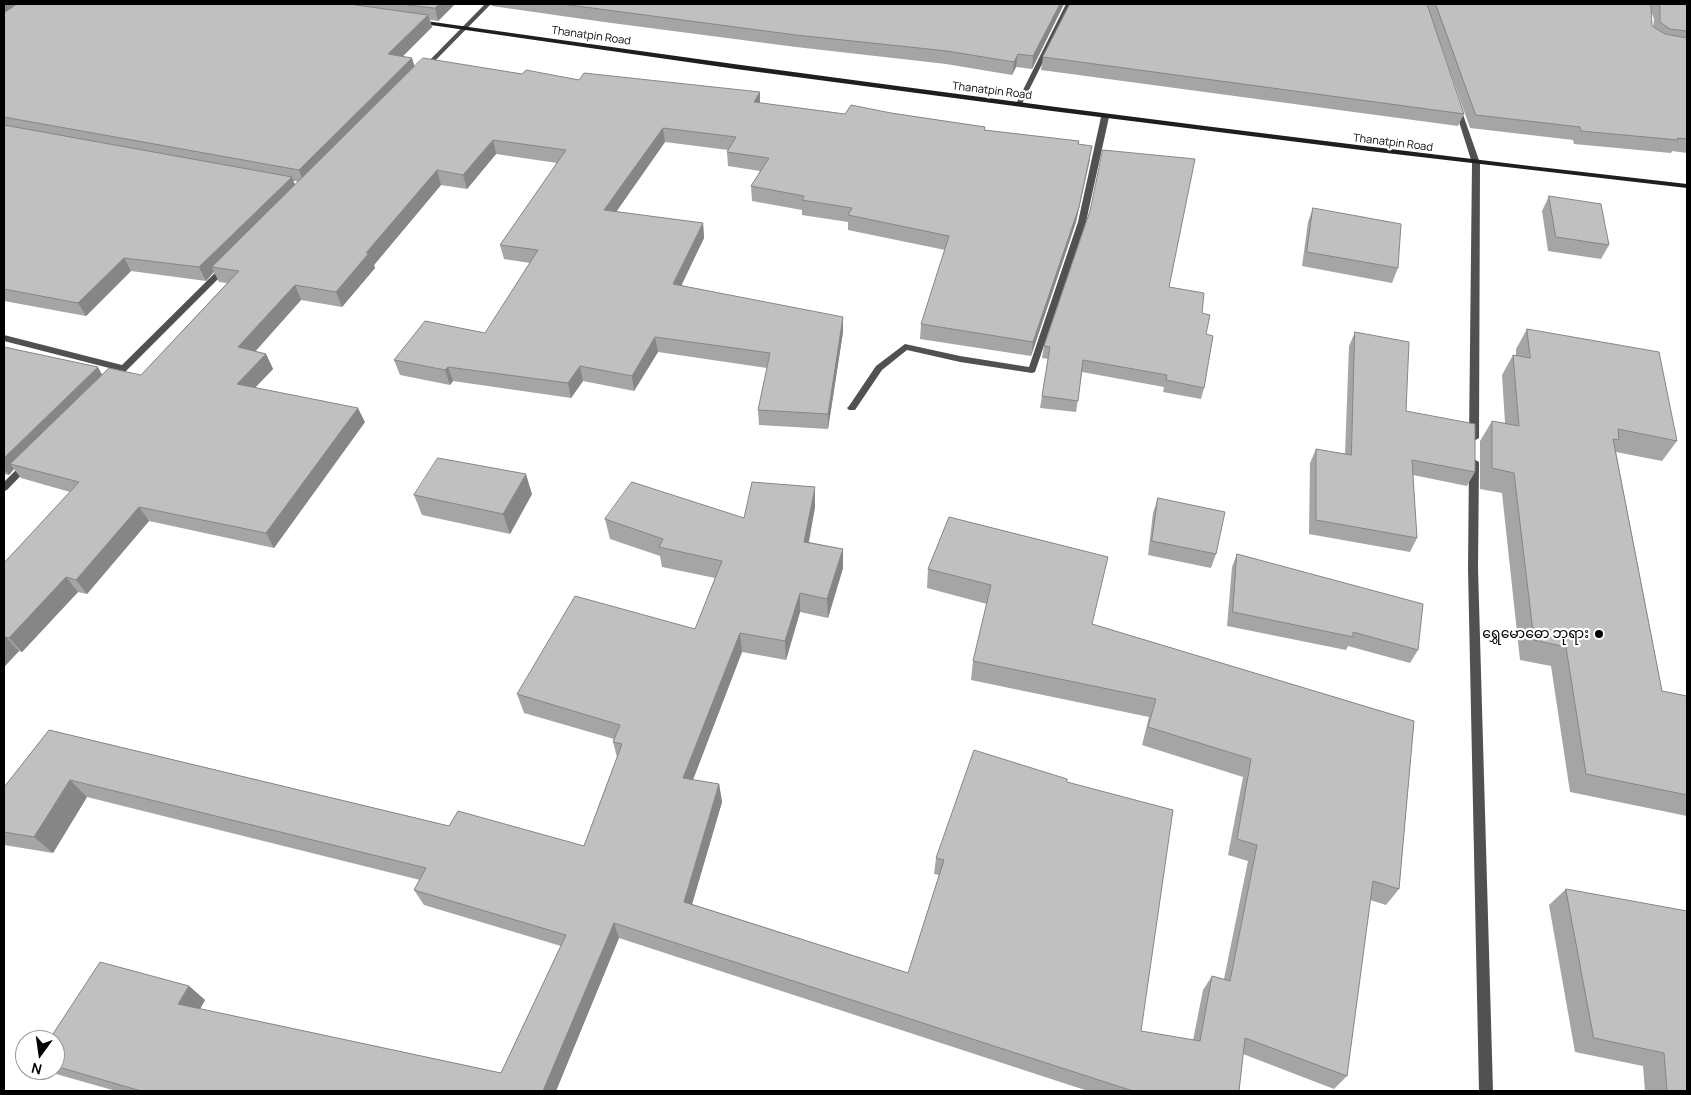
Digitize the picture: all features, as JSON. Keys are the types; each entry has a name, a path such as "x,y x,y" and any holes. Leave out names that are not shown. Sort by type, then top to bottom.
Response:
{"main road":[{"name":"Thanatpin Road","path":"408,20 1105,117 1476,163 1687,186"}],"street":[{"path":"416,77 488,4"},
{"path":"1019,104 1069,4"},
{"path":"1454,97 1476,163 1472,568 1486,1091"},
{"path":"852,408 879,368 905,347 960,359 1032,370 1082,222 1105,117"},
{"path":"103,390 229,264"},
{"path":"4,338 124,369"},
{"path":"4,488 32,460"}],"building":[{"path":"17,4 349,4 428,15 388,54 412,58 299,170 4,117 4,13"},
{"path":"401,4 440,4 435,8"},
{"path":"562,4 1060,4 1033,56 1018,54 1014,62 947,51 796,35"},
{"path":"1070,4 1427,4 1464,114 1043,57"},
{"path":"1436,4 1649,4 1651,7 1652,26 1665,34 1687,38 1687,139 1677,138 1678,140 1581,131 1580,127 1476,115"},
{"path":"1659,4 1687,4 1687,31 1670,29 1660,22"},
{"path":"423,58 522,74 526,70 579,80 584,73 760,92 754,102 845,114 851,105 985,127 984,130 1079,141 1078,144 1092,146 1079,207 1033,342 921,324 949,236 848,215 852,208 802,200 804,196 751,186 769,158 727,152 736,137 663,128 604,210 703,223 673,284 843,317 828,414 758,410 770,353 655,337 632,376 580,366 568,383 448,367 445,370 394,360 425,321 485,333 538,250 500,245 566,150 493,140 463,175 437,170 366,253 369,253 336,292 295,285 238,347 266,354 237,384 358,408 266,533 139,507 76,580 66,577 9,638 6,637 4,640 4,563 79,482 10,464 109,368 141,375 239,271 212,267"},
{"path":"4,125 292,177 199,267 124,258 78,303 4,289"},
{"path":"1103,150 1195,159 1169,287 1204,293 1202,313 1210,315 1206,334 1213,336 1204,388 1166,380 1167,375 1083,360 1078,401 1042,396 1050,347 1044,346 1090,211"},
{"path":"1549,196 1601,204 1609,245 1556,237"},
{"path":"1313,208 1401,224 1398,268 1307,252"},
{"path":"1527,329 1659,352 1677,441 1618,429 1619,440 1613,439 1662,691 1687,696 1687,795 1586,774 1566,647 1534,640 1514,473 1492,468 1492,421 1519,426 1513,355 1530,358"},
{"path":"1355,332 1409,342 1406,411 1475,424 1475,472 1412,460 1417,538 1316,520 1316,449 1351,455"},
{"path":"4,347 98,367 4,458"},
{"path":"438,458 526,474 503,514 414,495"},
{"path":"632,482 744,518 752,482 815,487 804,542 843,549 827,599 800,593 785,641 740,633 683,778 719,784 684,902 908,973 944,860 936,858 974,750 1067,779 1067,782 1173,810 1141,1031 1200,1041 1212,976 1230,981 1257,845 1237,839 1251,759 1148,727 1156,699 973,661 991,585 928,569 949,517 1108,557 1092,624 1414,721 1399,889 1373,881 1347,1076 1245,1038 1239,1091 1133,1091 614,923 543,1091 141,1091 65,1069 65,1030 56,1030 100,962 189,986 178,1004 501,1073 566,935 414,890 426,868 70,780 34,837 4,832 4,786 49,730 449,826 458,811 584,846 622,744 613,742 620,725 517,694 575,596 695,629 722,561 659,547 663,539 605,519"},
{"path":"1158,498 1225,512 1216,554 1152,541"},
{"path":"1237,554 1423,604 1418,650 1353,632 1353,637 1233,612"},
{"path":"1566,889 1687,911 1687,1091 1667,1091 1664,1053 1594,1038"}],"place":[{"name":"ရွှေမောဓော ဘုရား","path":"1599,634"}]}
